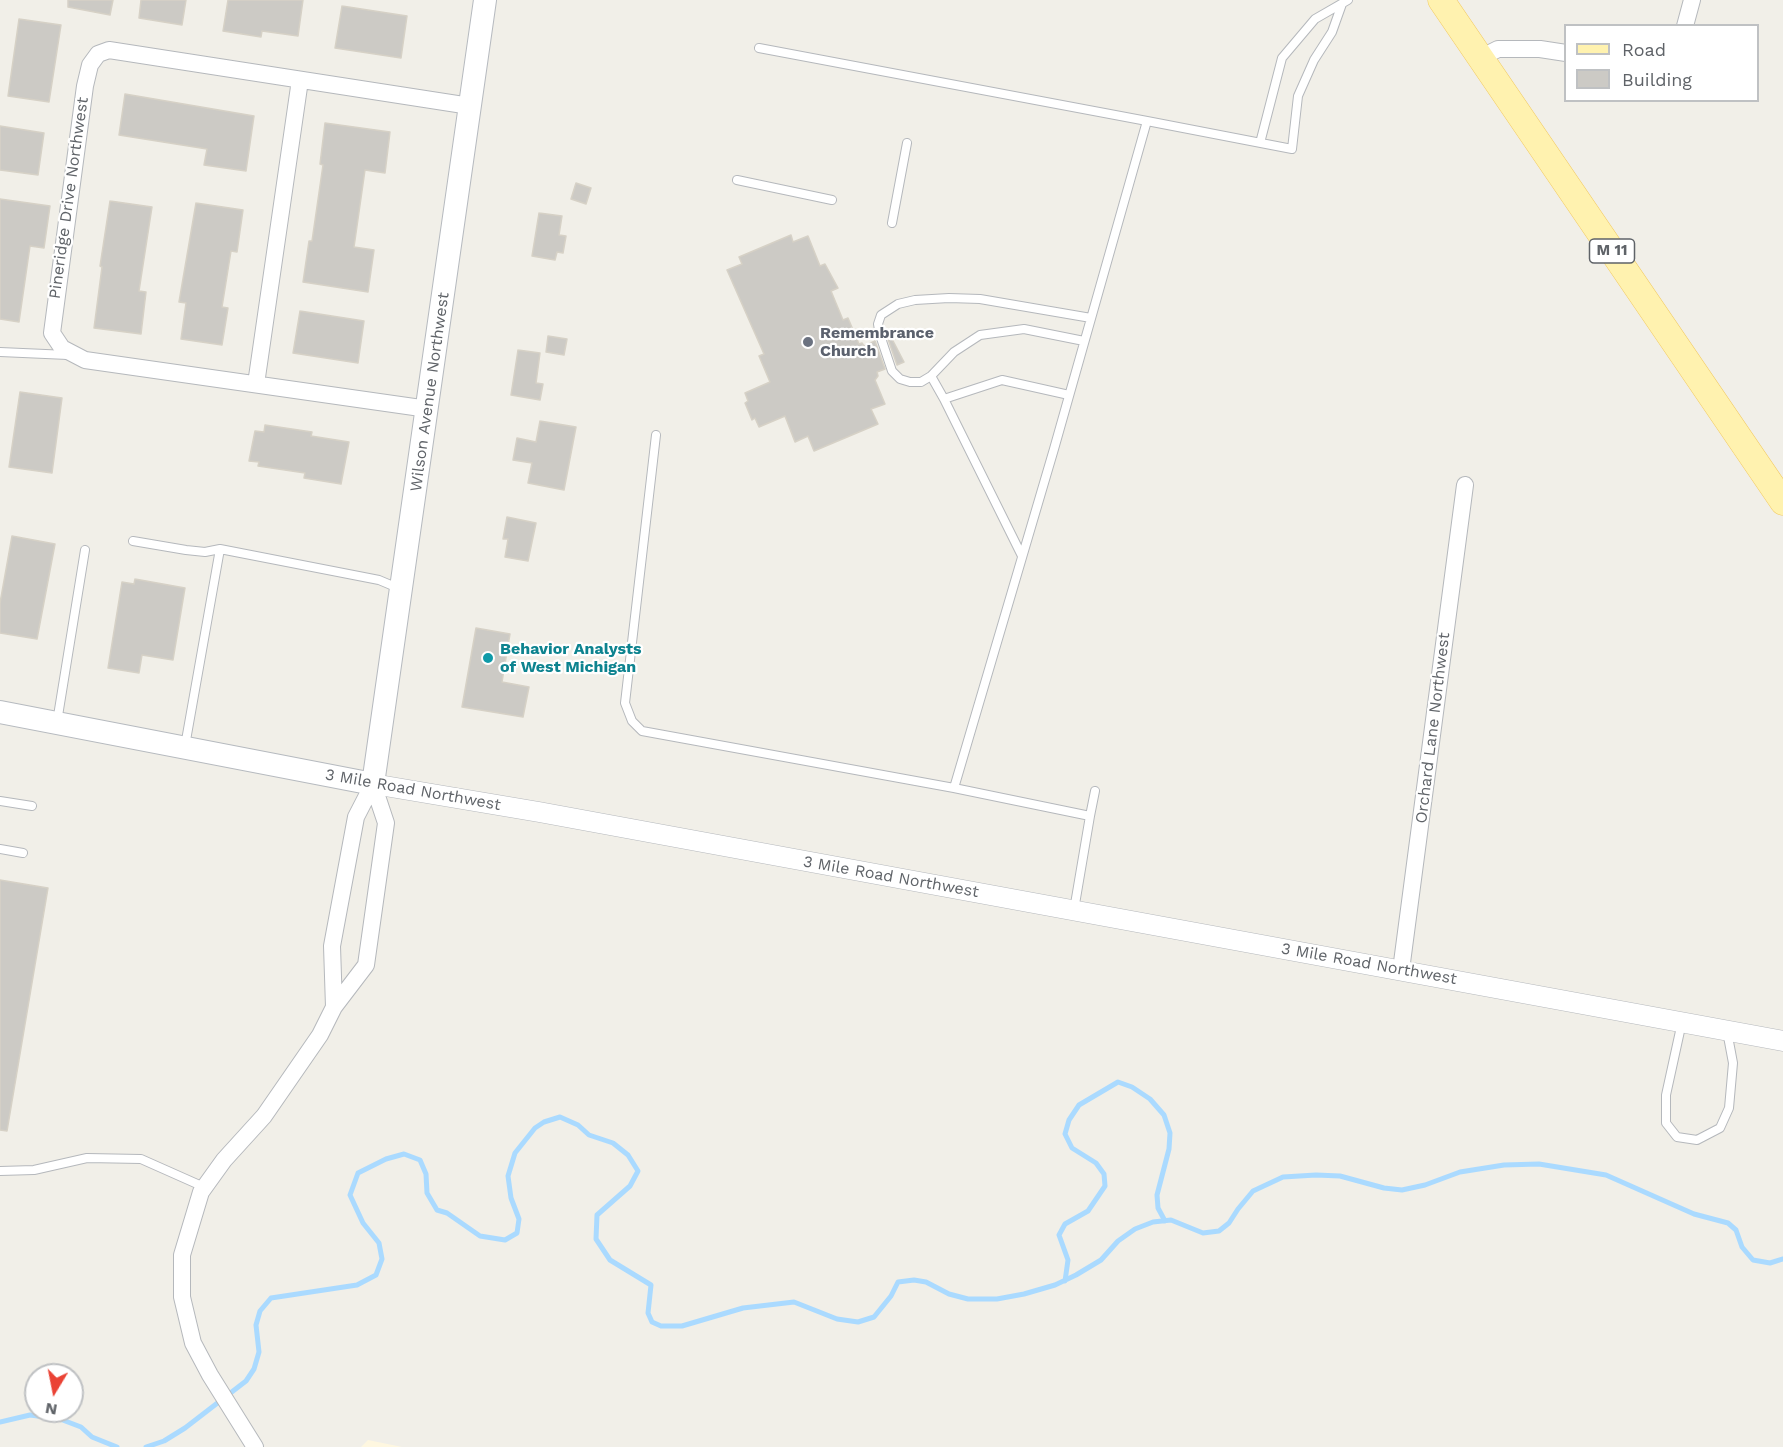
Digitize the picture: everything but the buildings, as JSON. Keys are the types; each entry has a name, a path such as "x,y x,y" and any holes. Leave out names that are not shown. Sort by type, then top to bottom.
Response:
{"main road":[{"name":"Wilson Avenue Northwest","path":"373,784 485,0"},
{"name":"M 11","path":"1441,0 1783,502"},
{"name":"3 Mile Road Northwest","path":"0,712 373,784"}],"street":[{"path":"1686,24 1692,0"},
{"path":"1480,58 1498,49 1540,49 1564,53"},
{"name":"Pineridge Drive Northwest","path":"428,409 85,360 62,348 52,333 85,86 90,65 98,54 109,50 470,106"},
{"path":"256,384 300,80"},
{"name":"Orchard Lane Northwest","path":"1401,970 1465,485"},
{"path":"334,1007 332,946 356,817 373,784"},
{"path":"255,1447 193,1343 182,1298 182,1255 204,1187 224,1160 264,1116 320,1035 334,1007 366,964 386,823 373,784"},
{"name":"3 Mile Road Northwest","path":"373,784 540,812 1783,1041"}],"lane":[{"path":"1260,143 1282,58 1315,18 1345,2"},
{"path":"759,48 1292,149 1298,96 1345,2"},
{"path":"954,788 1147,121"},
{"path":"892,223 907,143"},
{"path":"736,180 832,200"},
{"path":"1084,341 1024,329 980,335 954,352 930,376 921,382 910,382 900,379 892,371 878,324 881,315 898,304 933,299 980,298 1091,318"},
{"path":"0,352 42,355 74,354"},
{"path":"930,376 944,399 1022,556"},
{"path":"944,399 1002,380 1069,396"},
{"path":"656,435 625,703 632,721 642,731 954,788 1090,816"},
{"path":"133,541 206,552 220,549 379,580 401,589"},
{"path":"185,746 220,549"},
{"path":"57,723 85,550"},
{"path":"1073,910 1095,790"},
{"path":"0,801 32,806"},
{"path":"0,849 23,853"},
{"path":"1682,1022 1666,1095 1666,1123 1677,1137 1697,1140 1720,1128 1729,1108 1733,1063 1727,1030"},
{"path":"0,1171 34,1170 87,1158 141,1159 204,1187"}],"shaded area":[{"path":"368,1440 402,1447 361,1447"}],"waterway":[{"path":"1065,1281 1068,1260 1059,1235 1065,1224 1088,1211 1105,1186 1104,1174 1096,1163 1072,1148 1065,1134 1069,1120 1079,1105 1118,1082 1132,1087 1150,1099 1164,1115 1170,1133 1169,1149 1157,1195 1158,1208 1165,1221"},
{"path":"146,1447 164,1441 185,1428 246,1381 254,1369 259,1352 256,1325 260,1311 271,1298 357,1285 376,1275 382,1259 379,1243 363,1223 350,1195 358,1173 386,1159 404,1154 420,1160 426,1174 427,1193 437,1210 447,1213 480,1236 505,1240 517,1233 519,1219 511,1198 508,1176 515,1153 535,1128 544,1122 560,1117 578,1125 589,1135 613,1143 628,1155 638,1171 630,1186 597,1215 596,1239 610,1260 651,1285 648,1313 652,1322 661,1326 682,1326 743,1308 794,1302 837,1319 858,1322 874,1317 891,1296 898,1282 914,1280 926,1282 949,1294 968,1299 997,1299 1024,1294 1055,1285 1076,1275 1101,1260 1118,1241 1135,1229 1153,1222 1171,1220 1203,1233 1219,1231 1229,1223 1253,1191 1283,1177 1316,1175 1340,1176 1384,1188 1402,1190 1425,1185 1460,1172 1504,1165 1539,1164 1606,1175 1694,1214 1728,1223 1736,1230 1742,1247 1753,1260 1770,1263 1783,1259"},
{"path":"0,1422 30,1415 60,1419 81,1427 92,1437 117,1447"}],"place":[{"name":"Remembrance Church","path":"808,342"},
{"name":"Behavior Analysts of West Michigan","path":"488,658"}]}
